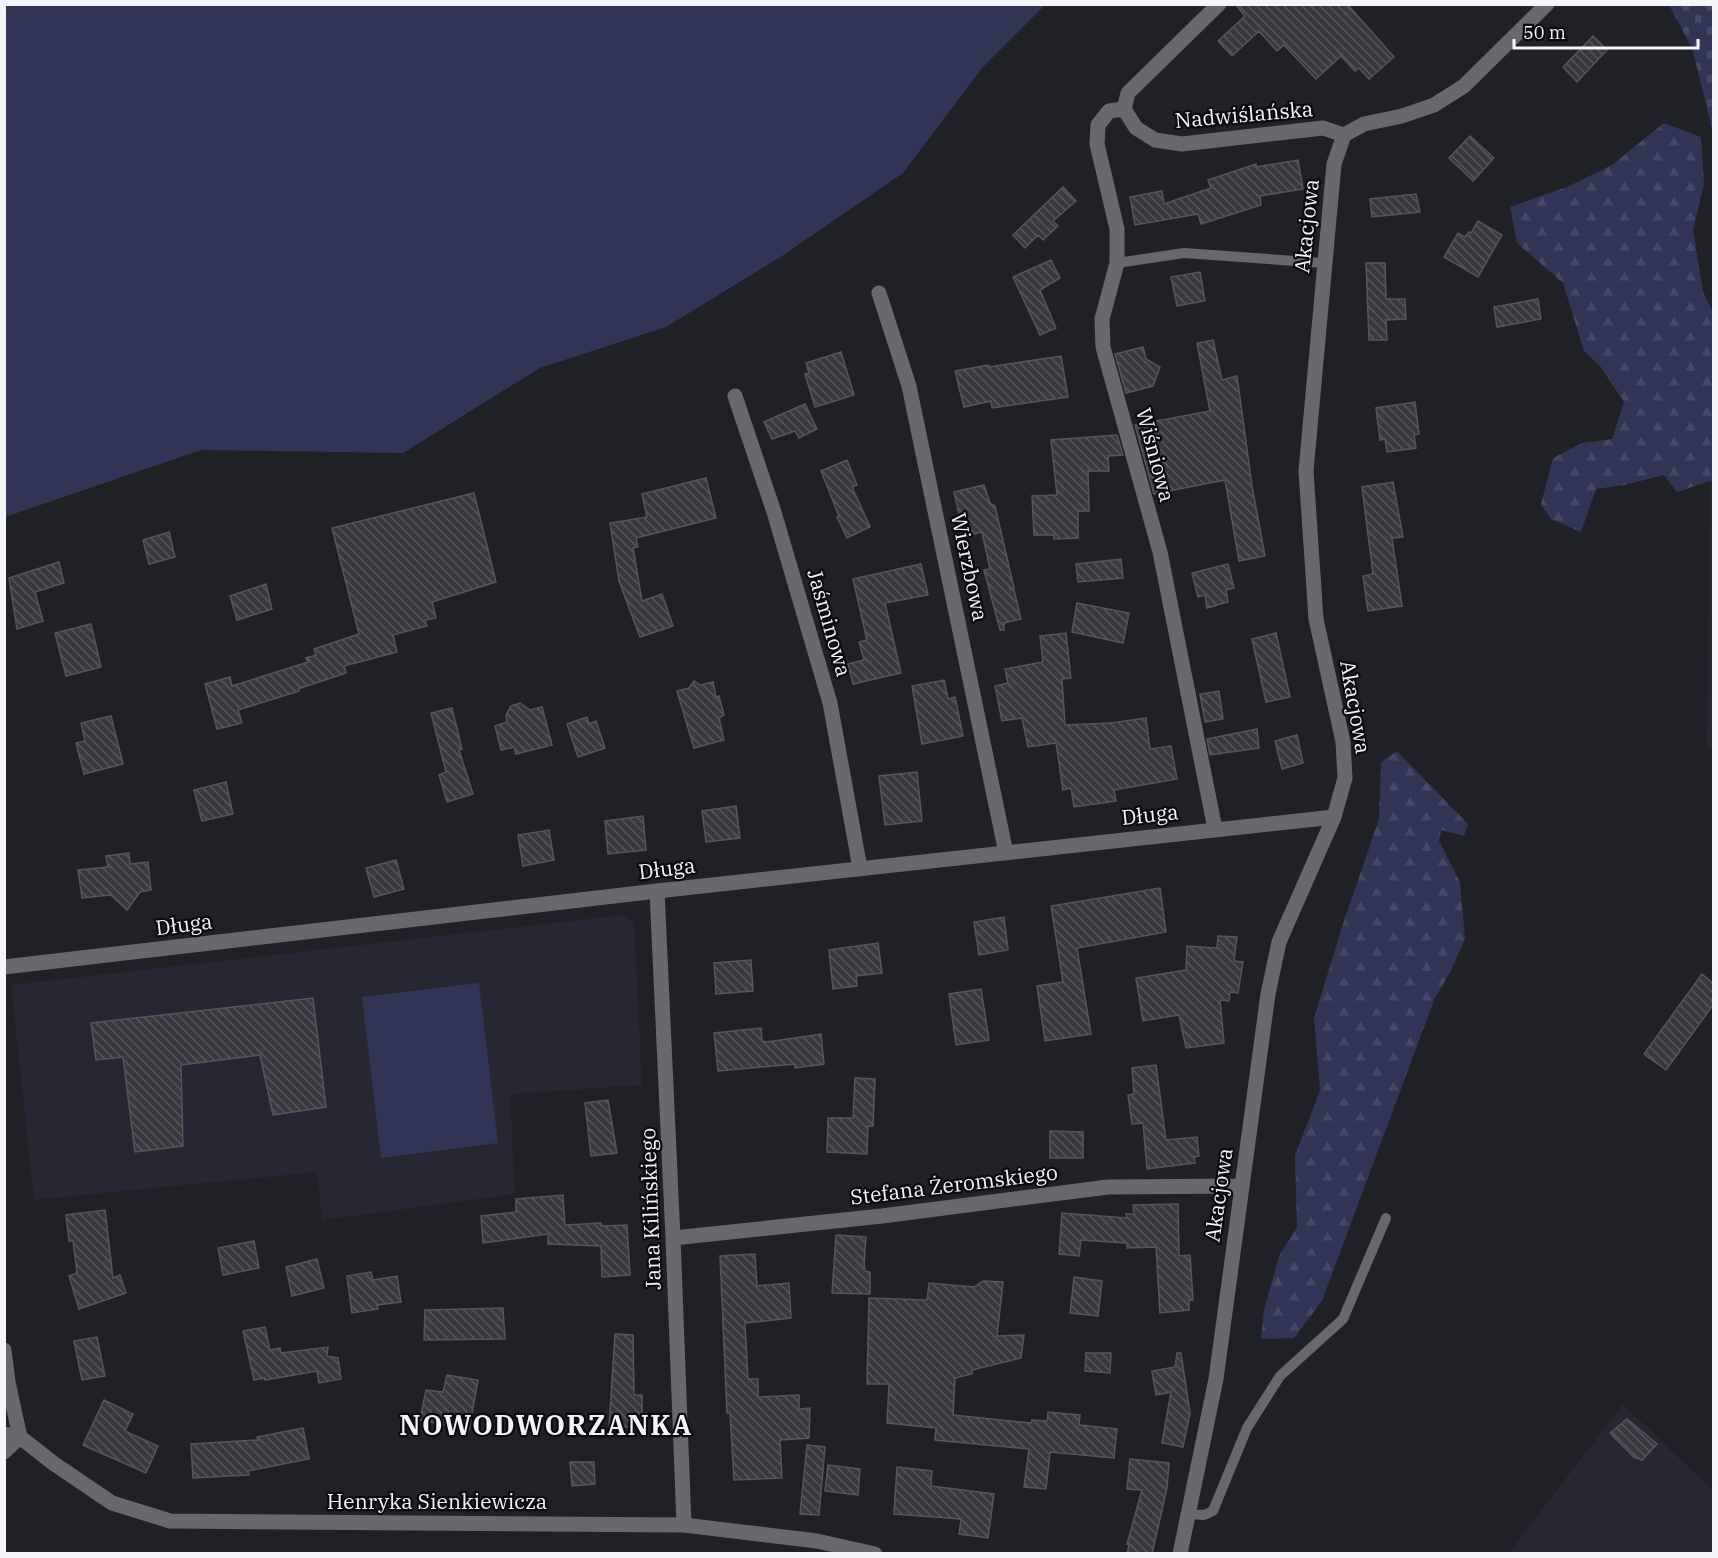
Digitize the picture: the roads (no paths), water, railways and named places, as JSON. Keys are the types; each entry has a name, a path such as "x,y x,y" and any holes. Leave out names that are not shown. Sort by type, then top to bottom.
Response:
{"street":[{"path":"1124,109 1128,93 1219,4"},
{"path":"1344,135 1364,123 1402,116 1434,105 1464,86 1547,4"},
{"name":"Nadwiślańska","path":"1124,109 1136,128 1155,140 1182,144 1323,128 1344,135"},
{"name":"Wiśniowa","path":"1124,109 1109,111 1098,125 1097,144 1117,229 1118,262 1102,320 1103,347 1160,552 1215,829"},
{"name":"Akacjowa","path":"1180,1554 1216,1379 1268,994 1279,942 1334,817 1345,778 1343,742 1316,619 1306,471 1334,164 1344,135"},
{"name":"Wierzbowa","path":"879,293 909,386 1005,853"},
{"name":"Jaśminowa","path":"735,396 774,512 830,703 860,868"},
{"name":"Długa","path":"4,967 860,868 1334,817"},
{"name":"Jana Kilińskiego","path":"657,891 684,1525"},
{"name":"Stefana Żeromskiego","path":"673,1238 882,1216 1108,1187 1241,1186"},
{"path":"4,1350 12,1435 4,1452"},
{"name":"Henryka Sienkiewicza","path":"12,1435 112,1503 170,1521 684,1525 817,1541 876,1554"}],"lane":[{"path":"1118,262 1184,253 1324,263"},
{"path":"1189,1514 1204,1515 1213,1511 1247,1428 1280,1376 1343,1319 1386,1218"}],"district":[{"name":"NOWODWORZANKA","path":"546,1426"}]}
